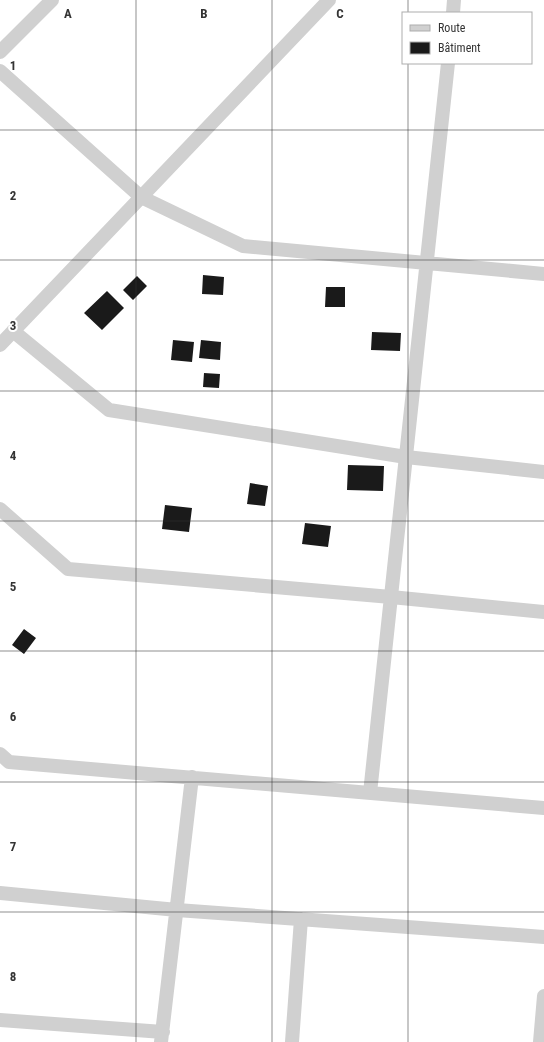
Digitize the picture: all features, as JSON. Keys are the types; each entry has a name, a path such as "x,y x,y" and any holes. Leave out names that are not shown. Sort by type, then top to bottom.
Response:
{"street":[{"path":"0,52 52,0"},
{"path":"0,345 329,0"},
{"path":"453,12 454,0"},
{"path":"370,793 448,64"},
{"path":"0,71 141,197 243,246 544,274"},
{"path":"13,331 109,410 406,457 544,472"},
{"path":"0,509 68,569 544,612"},
{"path":"0,754 9,762 544,808"},
{"path":"0,1020 162,1037 192,778"},
{"path":"0,893 177,910 544,937"},
{"path":"292,1042 301,919"},
{"path":"540,1042 544,996"}],"building":[{"path":"203,275 224,277 223,295 202,294"},
{"path":"137,276 147,286 133,300 123,290"},
{"path":"326,287 345,287 345,307 325,307"},
{"path":"107,291 124,308 102,330 84,313"},
{"path":"372,332 401,333 400,351 371,350"},
{"path":"173,340 194,342 192,362 171,360"},
{"path":"201,340 221,342 220,360 199,358"},
{"path":"204,373 220,374 219,388 203,387"},
{"path":"348,465 384,466 383,491 347,490"},
{"path":"250,483 268,486 265,506 247,504"},
{"path":"165,505 192,508 189,532 162,529"},
{"path":"305,523 331,526 328,547 302,544"},
{"path":"24,629 36,638 24,654 12,645"}]}
